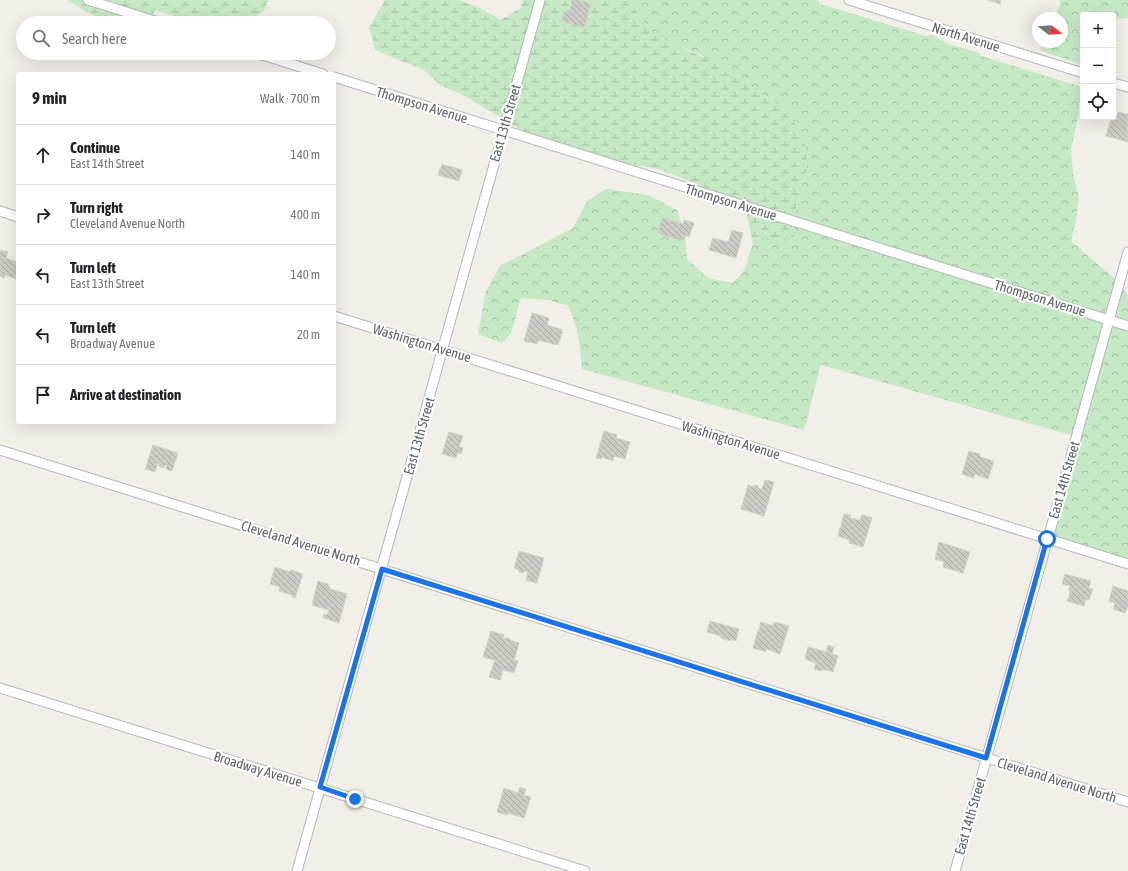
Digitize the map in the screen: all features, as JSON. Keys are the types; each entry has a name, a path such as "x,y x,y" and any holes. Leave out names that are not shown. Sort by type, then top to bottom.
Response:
{"street":[{"path":"88,0 139,16"},
{"name":"East 13th Street","path":"297,871 540,0"},
{"name":"North Avenue","path":"849,0 1080,72"},
{"path":"278,60 317,72"},
{"name":"Thompson Avenue","path":"336,78 1128,326"},
{"path":"1116,84 1128,87"},
{"path":"0,211 16,216"},
{"name":"East 14th Street","path":"955,871 1128,252"},
{"name":"Washington Avenue","path":"336,317 1128,564"},
{"name":"Cleveland Avenue North","path":"0,450 1128,802"},
{"name":"Broadway Avenue","path":"0,688 585,871"}],"green space":[{"path":"68,0 269,0 264,10 257,16 174,16 155,10 152,16 96,16"},
{"path":"384,0 459,0 480,8 501,20 520,8 523,0 628,0 653,34 724,67 764,96 785,109 799,129 808,152 805,178 797,196 794,244 773,237 754,239 753,243 747,215 735,199 658,169 606,160 519,129 465,96 440,85 424,70 375,50 369,27"},
{"path":"628,0 818,0 820,4 926,36 932,35 946,43 979,53 981,56 1080,86 1080,101 1077,122 1071,149 1073,174 1079,198 1071,241 1117,280 1128,295 1128,562 1044,536 1078,437 821,365 804,430 582,369 576,328 568,306 549,300 521,298 511,333 502,343 478,334 486,291 500,266 573,228 587,201 606,189 648,195 677,210 685,234 687,259 708,278 733,283 745,269 754,239 773,237 794,244 797,195 805,178 808,152 785,109 701,55 653,34"},
{"path":"1061,0 1128,0 1128,18 1116,19 1116,12 1080,12 1080,64 1040,50 1041,48 1068,48 1068,12 1058,12"}],"building":[{"path":"572,0 591,4 584,28 562,21 564,12 567,12 568,10 570,11"},
{"path":"988,0 1001,0 1000,4"},
{"path":"1118,112 1128,114 1128,142 1106,136 1111,120 1116,120"},
{"path":"442,164 462,170 459,181 438,175"},
{"path":"662,218 683,224 684,220 694,223 689,237 683,235 681,241 658,233"},
{"path":"732,230 743,233 736,258 709,250 713,238 728,242"},
{"path":"0,250 8,252 6,258 16,261 16,279 5,275 4,278 0,276"},
{"path":"532,313 549,318 547,325 563,330 558,345 538,340 537,344 524,341"},
{"path":"604,431 617,435 616,438 630,442 625,459 614,456 613,461 602,457 601,459 596,458"},
{"path":"449,432 463,436 459,447 463,448 461,454 458,452 456,458 442,454"},
{"path":"153,445 178,453 172,471 166,469 167,465 165,465 164,468 159,466 160,463 158,463 155,472 145,469"},
{"path":"969,451 980,454 980,457 994,461 988,479 975,474 973,478 962,474"},
{"path":"765,480 774,482 764,516 741,509 748,485 754,487 754,485 758,486 758,488 762,489"},
{"path":"844,514 851,515 850,518 860,520 862,515 872,518 863,547 849,543 850,540 838,536"},
{"path":"939,542 970,552 963,573 943,567 944,562 935,559"},
{"path":"519,551 544,558 537,583 526,580 528,572 519,572 519,570 514,568"},
{"path":"275,567 290,572 291,570 303,574 295,598 292,597 292,595 279,591 280,587 270,584"},
{"path":"1065,574 1091,581 1089,588 1093,589 1089,600 1086,599 1084,606 1067,601 1070,591 1072,591 1069,590 1070,586 1062,584"},
{"path":"318,581 328,584 330,589 347,594 339,623 323,618 324,614 327,615 329,610 312,605"},
{"path":"1113,586 1128,591 1128,607 1125,613 1113,609 1115,603 1109,601"},
{"path":"710,621 739,629 736,641 731,639 730,641 721,638 721,636 707,632"},
{"path":"761,622 773,626 774,622 789,626 780,654 766,649 766,652 753,648"},
{"path":"491,631 504,635 503,638 509,638 510,640 519,643 514,660 518,661 514,673 503,670 500,680 489,677 495,660 483,657"},
{"path":"828,645 834,647 832,654 838,656 833,672 823,669 822,671 814,669 816,663 805,659 808,647 826,652"},
{"path":"520,787 526,789 524,795 531,797 524,818 497,812 504,788 518,793"}],"route":[{"path":"355,799 320,787 382,569 986,758 1047,539"}]}
